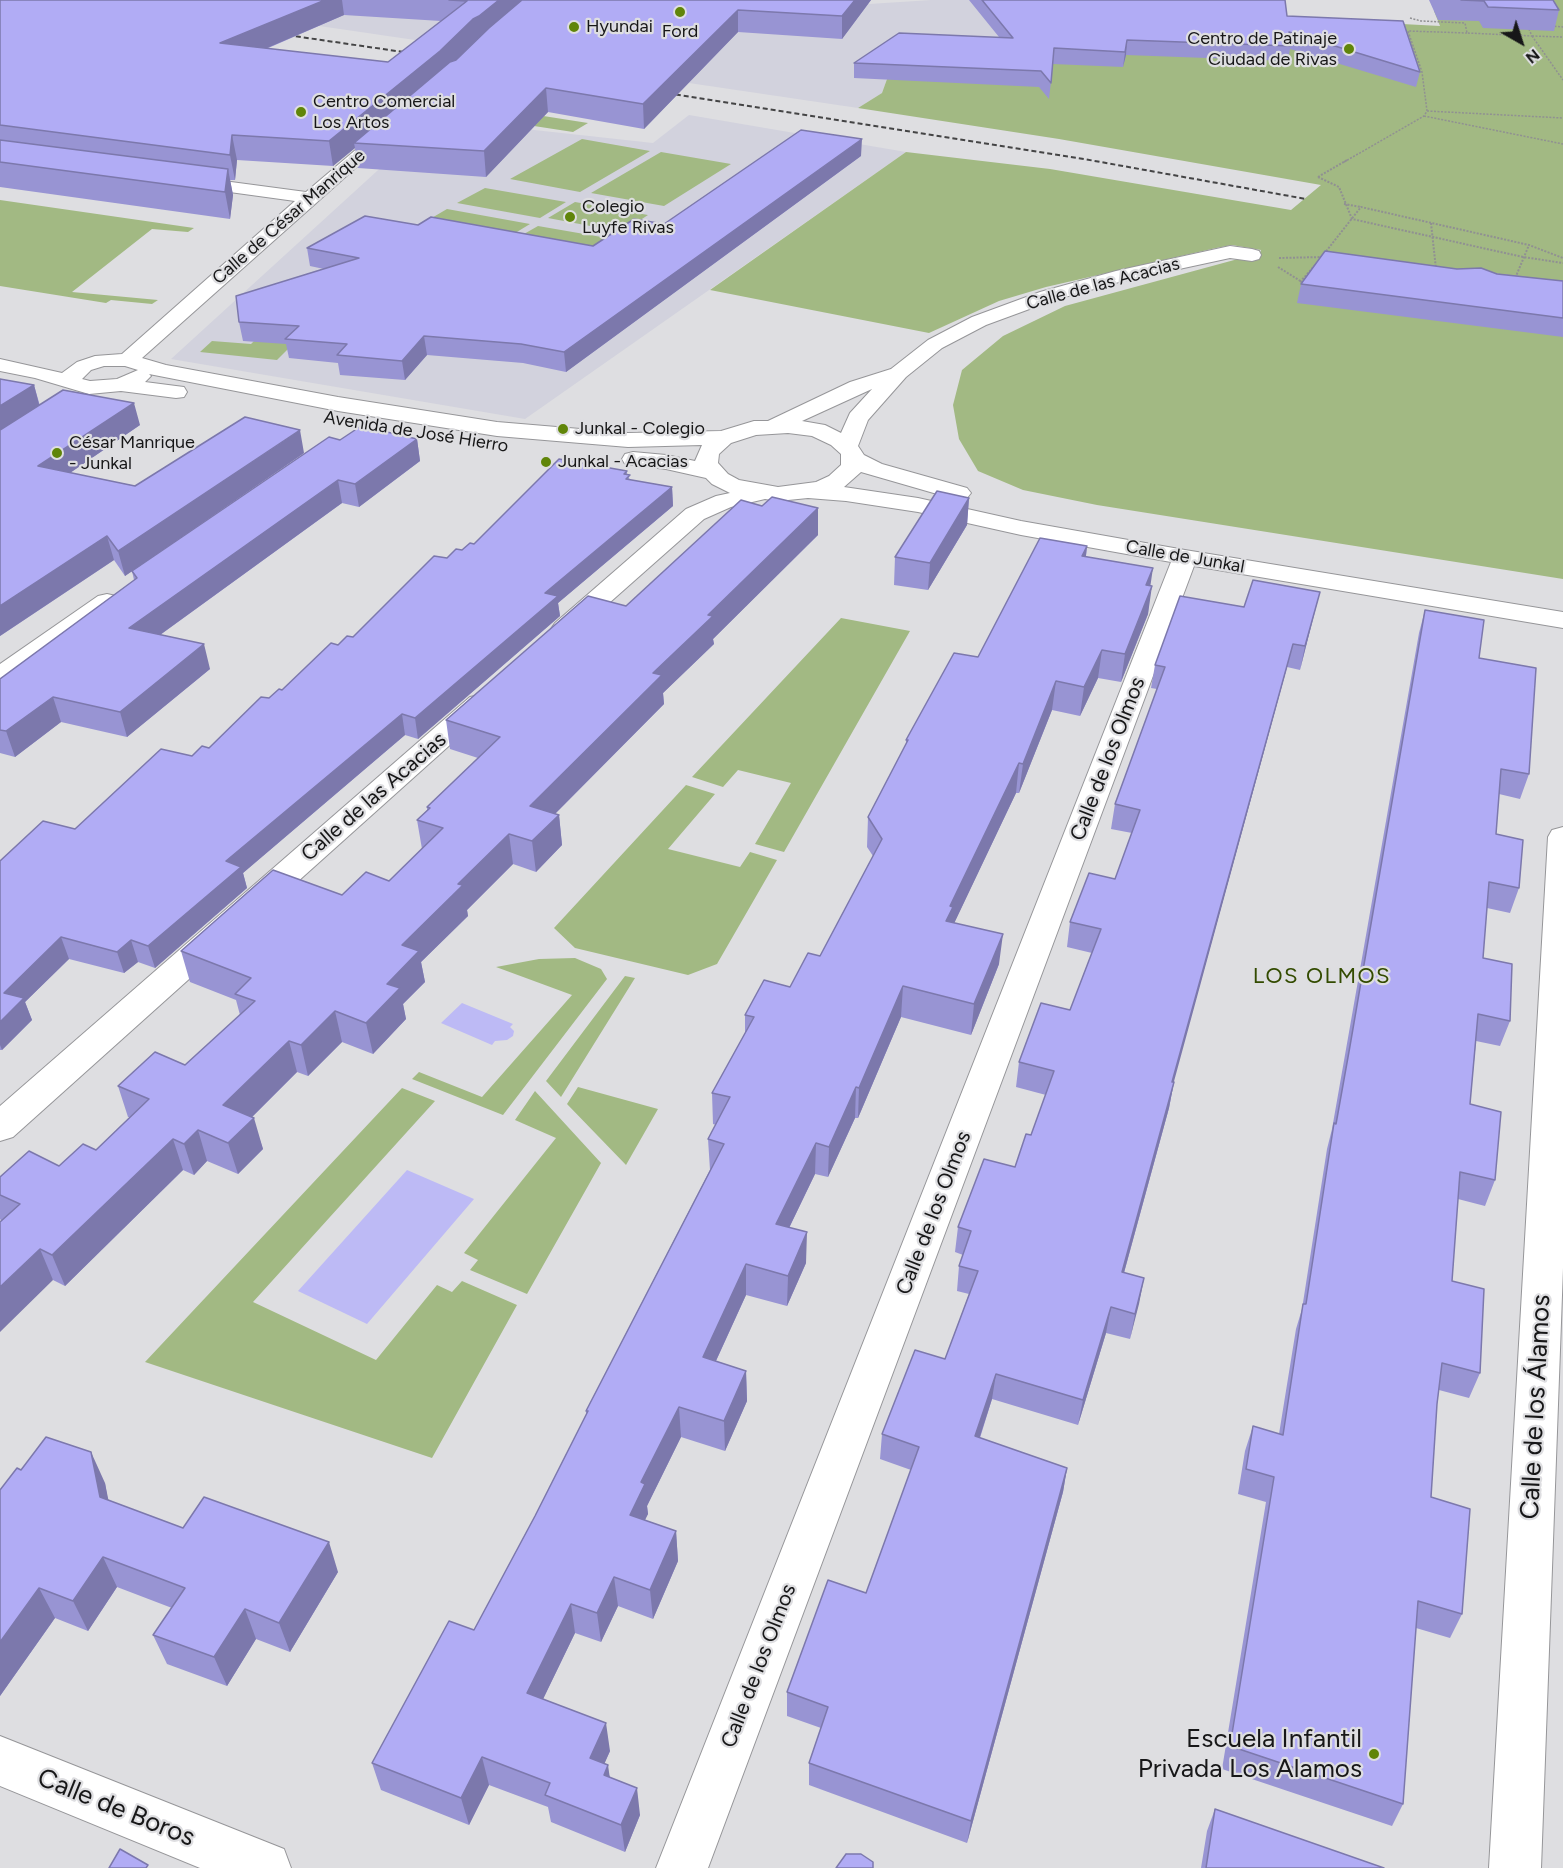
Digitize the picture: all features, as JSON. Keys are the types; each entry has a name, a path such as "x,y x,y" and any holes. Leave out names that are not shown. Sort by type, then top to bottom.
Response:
{"street":[{"name":"Calle de César Manrique","path":"121,385 139,377 143,372 135,363 309,198 404,117"},
{"path":"172,180 309,198"},
{"name":"Calle de las Acacias","path":"808,491 837,481 853,467 851,452 858,418 899,373 935,344 979,321 1047,296 1116,277 1230,252 1259,257"},
{"path":"0,347 94,362"},
{"path":"80,385 72,374 94,362"},
{"name":"Avenida de José Hierro","path":"94,362 135,363 339,404 497,429 628,440 723,438 754,428 773,426"},
{"path":"0,365 80,385"},
{"name":"Calle de las Acacias","path":"773,426 858,387 899,373"},
{"path":"66,404 80,385"},
{"name":"Avenida de José Hierro","path":"80,385 121,385 176,392 373,429 560,454 666,462 711,472 731,485 763,493"},
{"name":"Calle de Junkal","path":"773,426 817,430 829,434 874,468 943,490 1054,515 1563,600"},
{"path":"711,472 706,458 709,451 723,438"},
{"path":"543,648 695,514 724,501 763,493 808,491"},
{"name":"Calle de Junkal","path":"808,491 846,494 918,505 1022,528 1563,620"},
{"name":"Calle de los Olmos","path":"682,1868 1185,557"},
{"path":"0,676 125,589"},
{"name":"Calle de las Acacias","path":"0,1127 498,687"},
{"name":"Calle de los Álamos","path":"1515,1868 1563,837"},
{"name":"Calle de Boros","path":"0,1761 265,1868"}],"path":[{"path":"1410,18 1421,21 1465,23 1467,33"},
{"path":"1421,21 1425,32"},
{"path":"1527,25 1532,36 1563,80"},
{"path":"1551,27 1563,27"},
{"path":"1352,219 1339,187 1318,177 1424,117 1427,111 1422,72 1408,31 1563,37"},
{"path":"1427,111 1563,118"},
{"path":"1424,117 1563,144"},
{"path":"1344,204 1528,245 1563,258"},
{"path":"1300,282 1361,207"},
{"path":"1352,219 1523,257 1563,263"},
{"path":"1431,223 1436,273"},
{"path":"1523,283 1513,282 1528,245"},
{"path":"1259,257 1334,258"},
{"path":"1259,257 1300,282 1312,283"}],"shaded area":[{"path":"513,0 456,46 299,23 313,16"},
{"path":"749,0 854,5 931,0 1060,0 1038,47 900,43 882,93 858,108 689,83"},
{"name":"Colegio Luyfe Rivas","path":"689,115 906,152 525,419 171,359 434,119 653,143"}],"green space":[{"path":"1440,0 1563,0 1563,579 1097,505 1023,490 978,471 959,439 953,405 962,370 1003,336 1065,306 1260,253 1261,250 1232,245 1046,287 999,301 929,333 710,290 906,152 1050,169 1291,210 1321,185 1059,139 858,108 882,93 900,43 1402,24 1440,26 1434,11 1446,11"},
{"path":"537,115 588,123 573,132 521,124"},
{"path":"582,139 650,151 580,192 510,179"},
{"path":"661,152 731,164 664,206 591,193"},
{"path":"485,188 566,202 540,218 457,203"},
{"path":"0,200 194,228 188,232 152,229 72,292 158,300 152,304 111,300 106,303 0,286"},
{"path":"575,202 648,215 622,232 548,218"},
{"path":"447,209 530,224 502,241 418,226"},
{"path":"538,226 613,239 586,257 510,242"},
{"path":"258,337 296,341 277,360 200,352 212,341 251,344"},
{"path":"841,618 910,631 784,852 755,844 791,783 738,770 723,787 692,777"},
{"path":"686,785 715,794 668,849 740,867 750,852 777,860 717,964 688,975 575,948 554,928"},
{"path":"575,958 601,969 607,979 503,1115 412,1079 419,1072 482,1097 572,995 496,967 539,959"},
{"path":"625,976 635,978 561,1097 546,1081"},
{"path":"578,1087 658,1109 626,1165 567,1104"},
{"path":"402,1088 435,1101 253,1302 376,1360 437,1285 452,1292 462,1281 517,1305 432,1458 145,1362"},
{"path":"535,1091 601,1163 527,1294 470,1270 478,1260 464,1253 556,1138 515,1120"}],"water":[{"path":"462,1003 513,1024 510,1027 514,1031 513,1036 507,1040 495,1041 492,1045 441,1023"},
{"path":"407,1170 474,1199 367,1324 298,1291"}],"building":[{"path":"0,0 325,0 220,43 388,62 467,1 449,0 499,0 473,19 440,51 329,141 232,135 230,155 0,125"},
{"path":"522,0 855,0 842,16 738,10 643,104 546,88 484,151 354,143 450,62 456,60"},
{"path":"982,0 1285,0 1287,16 1403,21 1420,72 1289,32 1291,46 1127,40 1125,52 1054,48 1051,83 1041,71 854,63 899,33 1013,38"},
{"path":"1461,0 1553,0 1559,10 1488,7 1484,1"},
{"path":"801,130 862,139 564,352 521,344 424,336 402,361 337,355 347,344 285,339 299,326 239,322 236,296 359,258 307,248 365,216 418,225 431,217 593,246 634,219 664,224"},
{"path":"0,140 228,169 225,192 0,162"},
{"path":"1325,251 1457,269 1481,268 1497,274 1563,281 1563,318 1301,284"},
{"path":"0,379 34,385 0,406"},
{"path":"63,390 134,403 38,466 135,486 245,417 300,430 118,551 107,536 0,606 0,430"},
{"path":"361,426 417,439 355,484 338,480 129,628 204,644 120,712 53,697 6,731 0,730 0,679 137,578 132,571 329,437 340,440"},
{"path":"559,459 627,471 624,474 630,475 626,479 672,487 545,593 558,596 415,718 402,714 226,861 241,867 148,946 131,940 117,952 61,937 4,993 24,998 0,1022 0,861 43,821 75,829 161,749 192,756 202,746 209,748 261,697 269,698 279,689 282,690 331,643 338,645 347,636 353,637 434,556 447,558 456,549 462,550 470,543 474,544"},
{"path":"937,491 969,498 930,563 895,557"},
{"path":"772,497 818,508 708,615 713,616 653,673 662,675 530,806 559,815 532,841 509,834 458,884 463,885 402,945 419,951 387,984 400,988 366,1023 335,1011 301,1045 289,1041 223,1105 254,1118 228,1143 198,1130 184,1144 173,1139 52,1255 40,1249 0,1287 0,1222 20,1204 0,1195 0,1177 29,1151 59,1166 83,1144 96,1150 149,1099 118,1086 155,1052 185,1065 255,1001 235,994 251,978 181,951 273,870 342,895 366,872 389,881 443,828 417,820 430,808 427,807 500,737 446,720 588,596 626,606 741,500 762,506"},
{"path":"1040,538 1087,546 1082,556 1153,568 1146,585 1152,586 1125,654 1102,650 1084,687 1056,681 1023,764 1019,763 950,906 953,907 946,921 1003,934 974,1004 903,986 859,1088 856,1087 829,1147 816,1143 776,1224 807,1232 788,1276 746,1264 703,1357 746,1371 724,1421 679,1407 641,1482 645,1484 630,1515 676,1531 650,1590 614,1577 597,1613 571,1604 527,1693 606,1723 590,1758 608,1765 604,1775 637,1788 621,1825 545,1795 550,1783 482,1757 461,1798 372,1763 449,1621 474,1630 535,1516 588,1411 586,1411 724,1144 708,1139 730,1097 712,1093 754,1017 745,1015 764,980 790,987 808,953 820,956 882,839 868,817 908,740 906,740 954,653 978,657"},
{"path":"1253,580 1320,592 1305,646 1293,644 1122,1272 1144,1278 1135,1314 1111,1307 1083,1400 996,1374 975,1436 1067,1468 971,1821 809,1763 828,1707 787,1692 828,1580 866,1593 919,1447 882,1434 915,1350 945,1359 978,1271 959,1266 971,1231 958,1227 984,1159 1015,1167 1026,1134 1031,1135 1054,1071 1019,1062 1041,1003 1070,1010 1101,929 1070,922 1089,873 1115,879 1140,810 1115,804 1165,667 1155,665 1180,596 1244,607"},
{"path":"1425,610 1484,620 1479,658 1536,668 1529,774 1501,769 1496,834 1523,840 1519,888 1489,882 1483,958 1512,964 1510,1021 1478,1014 1470,1104 1501,1112 1495,1180 1460,1172 1452,1281 1484,1289 1480,1373 1442,1363 1437,1404 1431,1497 1470,1509 1462,1614 1418,1601 1403,1804 1230,1746 1274,1477 1246,1469 1253,1426 1283,1435 1334,1123 1336,1124 1350,1046"},
{"path":"46,1437 91,1452 100,1497 183,1528 204,1497 329,1542 279,1623 245,1609 214,1657 153,1635 185,1588 103,1557 73,1601 39,1588 0,1642 0,1490 17,1468 21,1470"},
{"path":"1215,1809 1384,1868 1206,1868"},
{"path":"120,1849 148,1865 146,1868 109,1868"},
{"path":"846,1854 861,1854 873,1862 873,1868 836,1868"}],"railway":[{"path":"280,34 417,54"},
{"path":"660,92 1084,159 1306,199"}],"place":[{"name":"Ford","path":"680,12"},
{"name":"Hyundai","path":"574,27"},
{"name":"Centro de Patinaje Ciudad de Rivas","path":"1349,49"},
{"name":"Centro Comercial Los Artos","path":"301,112"},
{"name":"Colegio Luyfe Rivas","path":"570,217"},
{"name":"Junkal - Colegio","path":"563,429"},
{"name":"César Manrique - Junkal","path":"57,453"},
{"name":"Junkal - Acacias","path":"546,462"},
{"name":"Escuela Infantil Privada Los Alamos","path":"1374,1754"}],"district":[{"name":"LOS OLMOS","path":"1322,977"}]}
